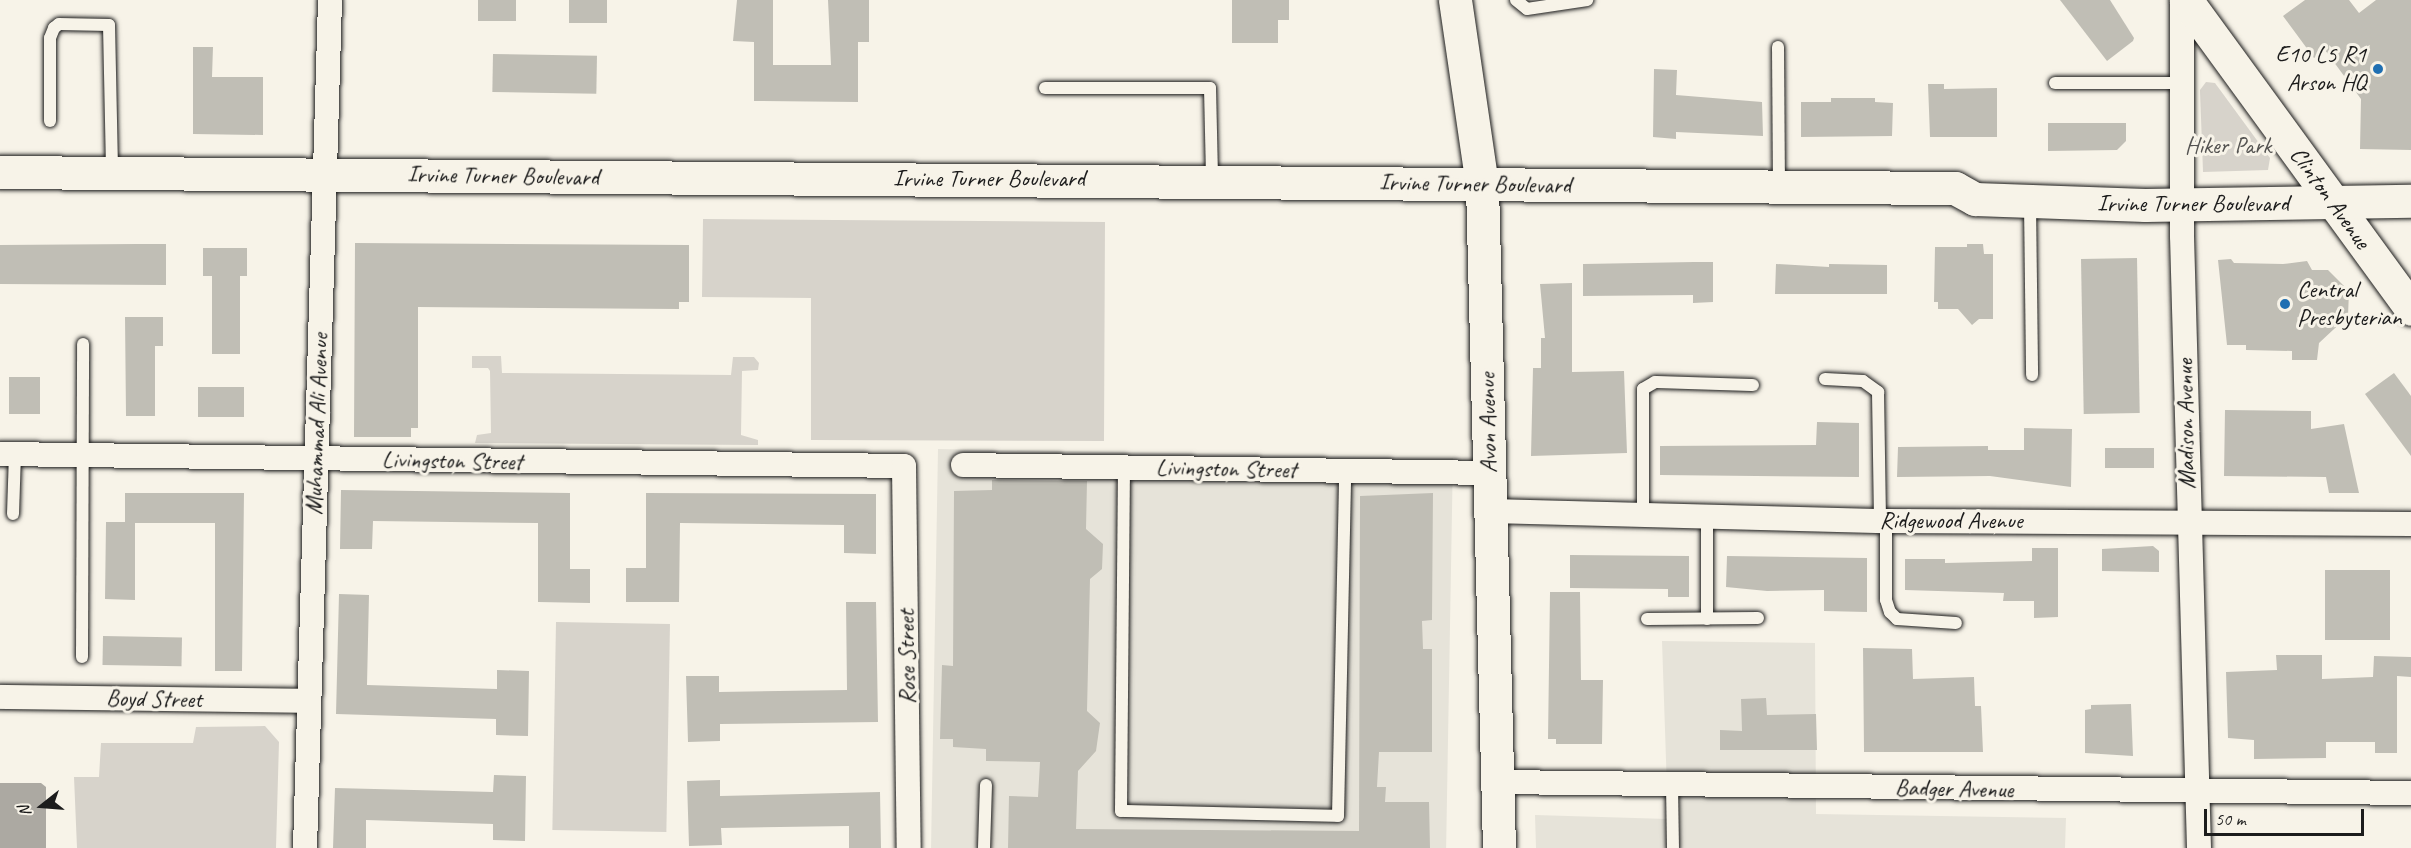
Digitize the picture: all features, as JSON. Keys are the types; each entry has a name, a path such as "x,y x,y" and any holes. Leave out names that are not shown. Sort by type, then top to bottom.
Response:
{"main road":[{"name":"Avon Avenue","path":"1455,0 1482,197 1499,848"},
{"name":"Clinton Avenue","path":"2184,0 2411,309"},
{"name":"Irvine Turner Boulevard","path":"0,172 112,172 324,185 1482,197 1957,210 1975,200"},
{"name":"Irvine Turner Boulevard","path":"0,192 324,185 1212,180 1482,197 1779,186 1955,188 1975,200 2030,202 2181,204 2411,201"}],"street":[{"name":"Muhammad Ali Avenue","path":"304,848 330,0"},
{"name":"Madison Avenue","path":"2184,0 2180,83 2181,204 2188,521 2199,848"},
{"name":"Livingston Street","path":"8,454 904,465"},
{"name":"Rose Street","path":"904,465 909,848"},
{"name":"Livingston Street","path":"963,465 1489,473"},
{"name":"Ridgewood Avenue","path":"1491,511 1883,521 2411,524"},
{"name":"Boyd Street","path":"0,697 309,701"},
{"name":"Badger Avenue","path":"1497,782 2411,793"}],"lane":[{"path":"1516,0 1527,9 1587,0"},
{"path":"50,121 50,38 54,28 59,24 109,25 112,172"},
{"path":"1778,47 1779,186"},
{"path":"2055,83 2180,83"},
{"path":"1045,88 1210,88 1212,180"},
{"path":"2030,202 2032,375"},
{"path":"82,657 85,455 83,344"},
{"path":"1825,379 1863,381 1878,392 1883,521 1890,612 1897,619 1956,623"},
{"path":"1643,515 1643,389 1655,382 1753,385"},
{"path":"8,454 13,514"},
{"path":"1124,466 1121,811 1338,816 1345,471"},
{"path":"1707,517 1707,619"},
{"path":"1647,619 1758,618"},
{"path":"984,848 986,785"},
{"path":"1672,785 1673,848"}],"shaded area":[{"path":"938,449 1453,458 1446,848 931,848"},
{"path":"1662,641 1815,643 1816,814 2066,818 2065,848 1536,848 1535,815 1668,819"},
{"path":"0,783 41,783 46,787 46,848 0,848"}],"green space":[{"name":"Hiker Park","path":"2206,82 2215,83 2270,158 2268,170 2203,172 2200,90"},
{"path":"703,219 1105,222 1104,441 811,440 811,298 702,297"},
{"path":"472,356 501,356 502,373 731,375 733,357 754,357 759,363 758,370 742,371 741,435 758,440 758,445 475,443 477,435 491,433 490,371 488,368 472,368"},
{"path":"556,622 670,624 666,832 552,830"},
{"path":"265,726 279,742 276,848 77,848 74,777 99,777 101,743 193,743 196,727"}],"building":[{"path":"478,0 516,0 516,21 478,21"},
{"path":"569,0 607,0 607,23 569,23"},
{"path":"737,0 773,0 773,65 831,65 828,0 869,0 869,42 858,42 858,102 754,101 754,42 733,41"},
{"path":"1232,0 1289,0 1289,20 1278,20 1278,43 1232,43"},
{"path":"2060,0 2110,0 2134,38 2133,41 2107,61"},
{"path":"2305,0 2349,0 2359,13 2376,0 2411,0 2411,150 2360,149 2361,99 2325,50 2314,58 2283,16"},
{"path":"193,47 213,47 212,77 263,77 263,135 193,134"},
{"path":"493,54 597,56 596,94 492,92"},
{"path":"1654,69 1677,70 1676,95 1762,102 1763,136 1676,132 1676,139 1653,137"},
{"path":"1928,84 1944,84 1944,89 1997,88 1997,137 1930,137"},
{"path":"1831,98 1875,98 1875,102 1893,103 1892,136 1801,137 1801,102 1831,102"},
{"path":"2048,123 2126,123 2126,141 2117,150 2048,151"},
{"path":"355,243 689,245 689,302 679,302 679,309 418,307 418,428 411,428 411,437 354,437"},
{"path":"166,244 166,285 0,284 0,245"},
{"path":"1967,244 1983,244 1984,254 1993,254 1993,319 1979,319 1972,325 1958,309 1938,309 1938,302 1934,302 1935,247 1967,247"},
{"path":"203,248 247,248 247,276 240,276 240,354 212,354 212,276 203,276"},
{"path":"2137,258 2140,413 2084,414 2081,259"},
{"name":"Central Presbyterian","path":"2231,259 2234,263 2283,264 2307,261 2312,270 2328,270 2349,291 2348,316 2319,343 2317,360 2292,360 2292,351 2246,350 2246,345 2227,345 2218,260"},
{"path":"1713,262 1713,302 1693,303 1693,295 1583,296 1583,264"},
{"path":"1776,264 1829,267 1829,264 1887,265 1887,294 1775,294"},
{"path":"1572,283 1572,372 1624,371 1627,453 1531,456 1533,368 1541,368 1541,338 1545,338 1540,284"},
{"path":"125,317 163,317 163,346 155,346 155,416 126,416"},
{"path":"2394,373 2411,396 2411,456 2365,394"},
{"path":"9,377 40,377 40,414 9,414"},
{"path":"198,387 244,387 244,417 198,417"},
{"path":"2225,410 2311,411 2311,429 2344,424 2359,493 2329,493 2326,477 2224,476"},
{"path":"1817,422 1859,423 1859,477 1660,475 1660,446 1816,445"},
{"path":"2024,428 2072,429 2071,487 1990,476 1897,477 1898,447 1988,446 1988,450 2024,450"},
{"path":"2105,448 2154,448 2154,468 2105,468"},
{"path":"992,480 1087,481 1086,529 1103,544 1102,569 1090,579 1087,711 1100,723 1096,751 1078,771 1076,829 1359,831 1360,496 1433,493 1432,620 1422,621 1423,649 1432,649 1432,752 1379,752 1377,787 1386,787 1385,802 1429,802 1430,848 1008,848 1009,796 1038,797 1040,762 986,761 986,749 953,747 953,739 940,739 942,665 953,666 954,491 992,490"},
{"path":"341,490 570,493 570,569 590,569 590,603 538,602 538,523 373,521 372,549 340,549"},
{"path":"125,493 244,493 242,671 215,671 215,523 135,523 135,600 105,599 106,522 125,522"},
{"path":"646,493 876,494 876,554 844,553 844,525 680,523 679,602 626,602 626,568 646,568"},
{"path":"2153,546 2159,551 2159,572 2102,571 2102,549"},
{"path":"2032,548 2058,548 2058,617 2034,618 2034,601 2003,601 2004,593 1905,590 1905,559 1945,559 1945,563 2032,561"},
{"path":"1570,555 1689,556 1689,597 1668,597 1668,589 1570,588"},
{"path":"1727,556 1867,558 1867,612 1824,611 1824,590 1767,591 1726,587"},
{"path":"2325,570 2390,570 2390,640 2325,640"},
{"path":"1550,592 1580,592 1581,680 1603,680 1602,744 1556,744 1556,739 1548,739"},
{"path":"339,594 369,595 367,685 497,689 497,670 529,671 528,736 496,735 496,719 336,714"},
{"path":"846,602 876,602 878,722 720,724 720,741 688,742 686,676 719,676 719,692 847,690"},
{"path":"103,636 182,637 181,666 102,665"},
{"path":"1863,648 1912,649 1913,679 1974,677 1975,706 1981,706 1983,752 1864,752"},
{"path":"2276,655 2322,655 2322,679 2373,677 2374,656 2411,657 2411,677 2397,676 2397,753 2375,753 2375,742 2326,742 2326,758 2254,759 2254,740 2228,738 2226,672 2277,670"},
{"path":"1766,698 1767,715 1816,714 1817,750 1720,750 1720,730 1742,731 1741,699"},
{"path":"2131,704 2133,756 2085,753 2085,710 2091,709 2091,705"},
{"path":"494,775 526,776 525,841 493,840 493,824 366,820 366,848 333,848 335,788 493,792"},
{"path":"720,780 720,796 880,792 881,848 849,848 849,826 721,828 722,845 689,846 687,781"}],"place":[{"name":"E10 L5 R1 Arson HQ","path":"2378,69"},
{"name":"Central Presbyterian","path":"2285,304"}]}
